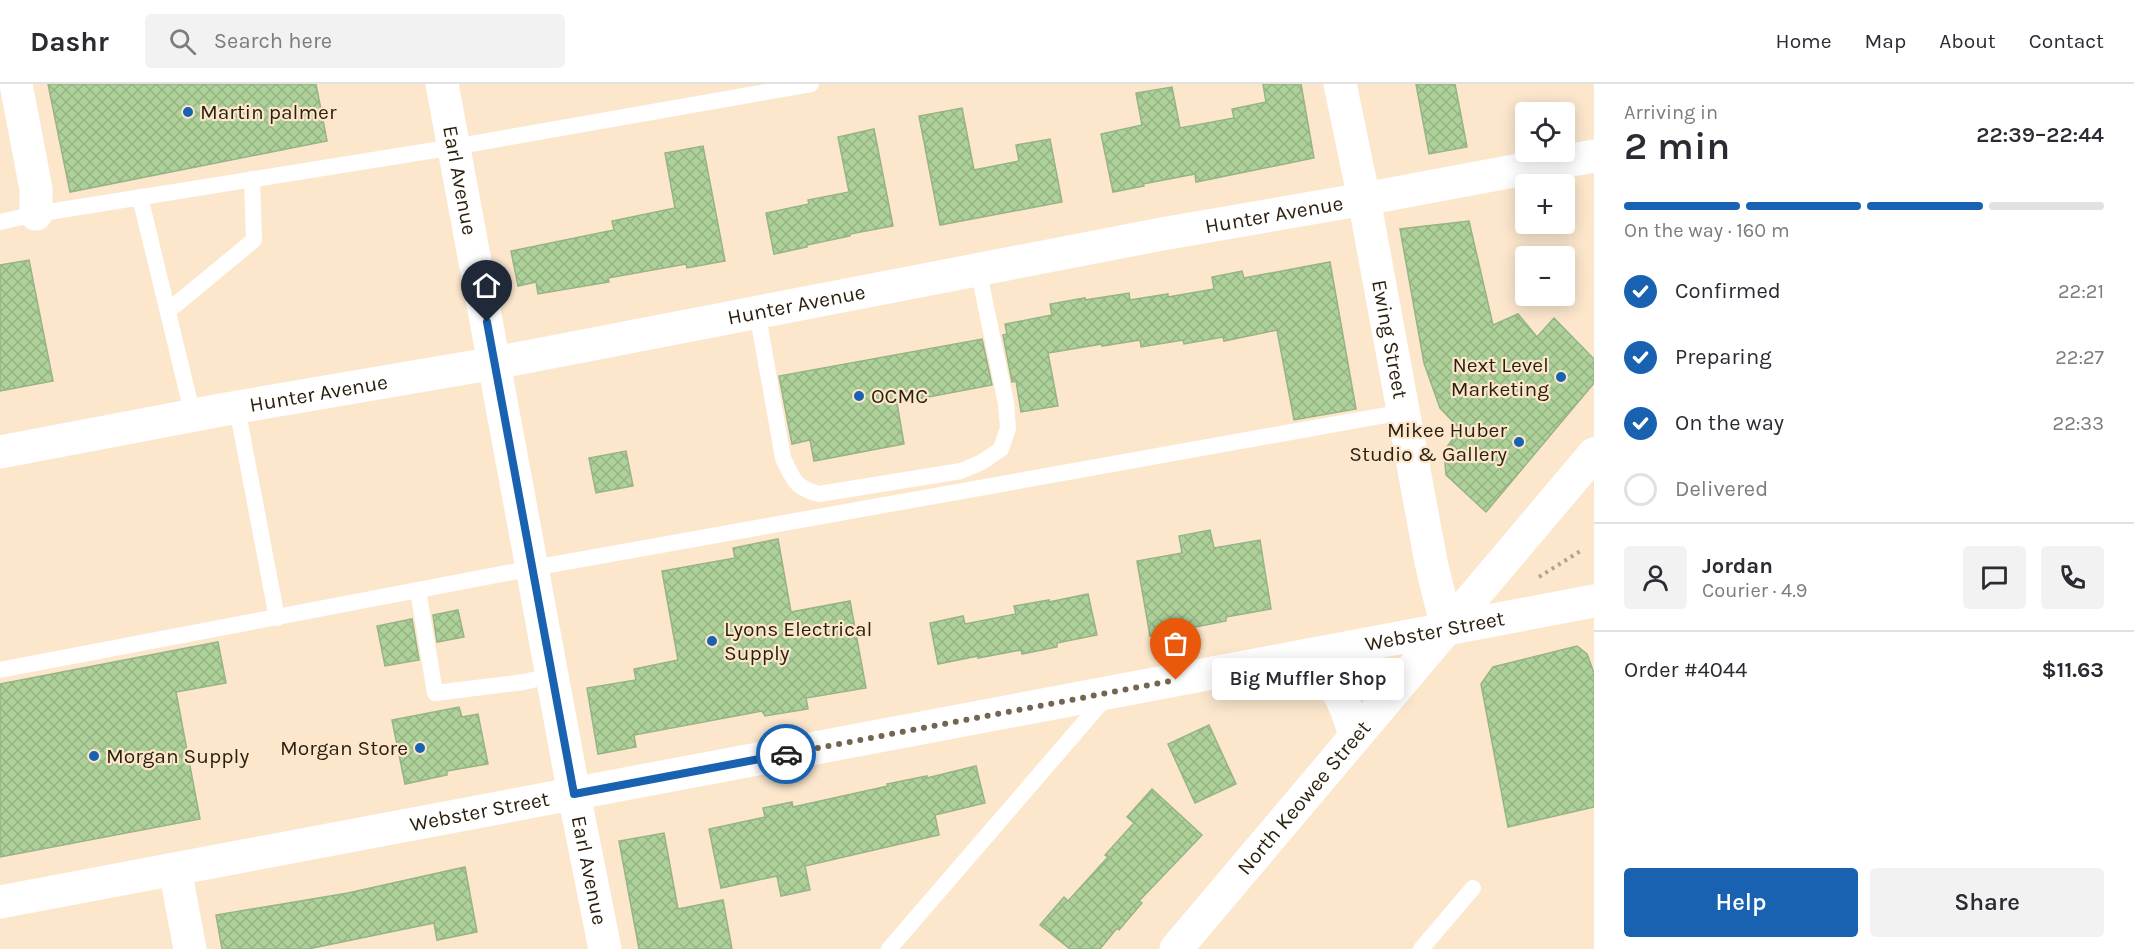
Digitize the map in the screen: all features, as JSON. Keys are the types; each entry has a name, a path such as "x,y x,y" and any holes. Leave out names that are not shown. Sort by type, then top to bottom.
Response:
{"street":[{"path":"16,84 36,189 36,214"},
{"name":"Earl Avenue","path":"442,84 605,949"},
{"name":"Ewing Street","path":"1340,84 1364,199 1431,562 1447,628"},
{"name":"Hunter Avenue","path":"0,452 495,363 1162,234 1594,156"},
{"name":"North Keowee Street","path":"1176,949 1594,454"},
{"name":"Webster Street","path":"0,902 1594,601"},
{"path":"1308,655 1340,692 1350,714 1355,737"},
{"path":"175,869 190,949"}],"lane":[{"path":"0,222 36,214 454,147 811,84"},
{"path":"168,311 254,240 252,179"},
{"path":"140,197 193,416"},
{"path":"757,311 783,458 793,478 804,490 819,494 961,471 982,462 1001,449 1008,428 1006,403 978,269"},
{"path":"237,408 277,618"},
{"path":"0,670 533,568 1403,412"},
{"path":"418,590 435,693 524,682 553,675"},
{"path":"889,949 1111,692"},
{"path":"1421,949 1473,888"}],"path":[{"path":"1539,577 1582,550"}],"building":[{"name":"Martin palmer","path":"48,84 316,84 327,141 70,192"},
{"path":"1263,84 1301,84 1314,158 1196,182 1195,174 1113,192 1101,134 1142,125 1136,93 1172,87 1180,128 1234,118 1232,109 1266,102"},
{"path":"1416,84 1455,84 1467,147 1429,154"},
{"path":"962,108 974,170 1019,161 1016,145 1050,139 1062,202 940,225 919,116"},
{"path":"874,129 893,226 850,234 850,236 774,254 766,213 809,204 808,200 849,192 838,137"},
{"path":"703,146 725,261 687,268 686,264 608,278 609,282 538,294 536,282 518,286 511,251 614,230 612,221 675,208 665,153"},
{"path":"1469,221 1493,325 1518,314 1537,337 1554,318 1594,359 1594,383 1486,512 1446,475 1444,451 1460,429 1440,408 1424,363 1400,229"},
{"path":"29,260 53,381 0,391 0,265"},
{"path":"1330,262 1356,409 1294,420 1277,330 1224,341 1223,337 1184,344 1183,340 1141,347 1140,340 1048,353 1058,406 1021,412 1016,381 1012,382 1003,335 1007,334 1005,324 1052,315 1050,304 1129,293 1130,300 1168,294 1168,297 1214,289 1212,277 1242,271 1244,278"},
{"name":"OCMC","path":"982,339 992,385 897,403 904,444 814,461 810,440 792,444 779,376"},
{"path":"626,451 633,486 596,493 589,458"},
{"path":"1210,530 1214,548 1260,540 1271,609 1226,617 1226,621 1150,636 1137,561 1182,553 1179,536"},
{"path":"778,539 791,612 850,601 866,688 806,698 808,709 765,716 762,711 634,735 636,747 598,754 587,688 636,680 634,669 678,660 662,571 735,558 733,548"},
{"path":"1088,594 1097,635 1057,643 1057,647 1022,654 1021,650 938,664 930,623 963,616 965,624 1016,614 1014,606"},
{"path":"458,610 464,637 437,642 433,615"},
{"path":"412,619 419,660 385,666 377,626"},
{"name":"Morgan Supply","path":"218,642 226,683 176,692 200,819 0,857 0,684"},
{"path":"1577,646 1587,654 1594,673 1594,807 1508,827 1481,684 1493,667"},
{"path":"459,707 462,717 478,714 488,764 447,771 447,775 405,784 392,720"},
{"path":"1209,725 1236,784 1195,803 1168,744"},
{"path":"976,766 985,803 935,815 939,835 805,866 810,890 781,896 777,876 721,888 709,829 765,817 763,808 792,802 793,807 888,786 887,784 927,776 927,778"},
{"path":"1152,789 1202,835 1139,901 1142,903 1100,949 1070,949 1040,925 1064,897 1068,901 1108,857 1105,855 1134,823 1127,817"},
{"path":"664,833 678,909 723,900 732,949 639,949 619,841"},
{"path":"465,867 477,932 437,940 434,923 308,949 222,949 216,915 348,893"}],"way so far":[{"path":"786,754 1176,680"}],"place":[{"name":"Martin palmer","path":"188,112"},
{"name":"Next Level Marketing","path":"1561,377"},
{"name":"OCMC","path":"859,396"},
{"name":"Mikee Huber Studio & Gallery","path":"1519,442"},
{"name":"Lyons Electrical Supply","path":"712,641"},
{"name":"Big Muffler Shop","path":"1176,680"},
{"name":"Morgan Store","path":"420,748"},
{"name":"Morgan Supply","path":"94,756"}],"route":[{"path":"487,322 574,794 786,754"}]}
